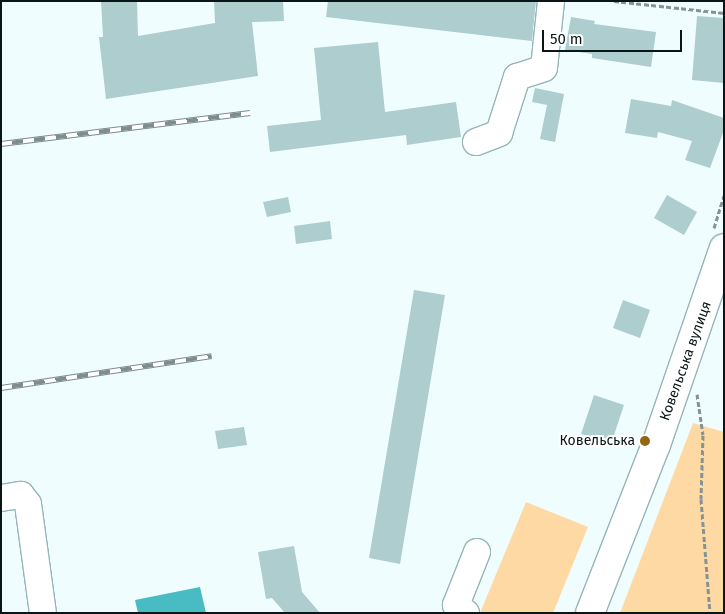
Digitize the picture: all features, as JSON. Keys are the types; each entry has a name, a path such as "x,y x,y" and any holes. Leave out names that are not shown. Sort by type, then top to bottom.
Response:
{"main road":[{"name":"Ковельська вулиця","path":"590,613 685,362 717,293 724,248"}],"lane":[{"path":"476,142 499,133 518,78 544,68 551,1"},
{"path":"1,498 21,495 28,504 43,613"},
{"path":"466,613 456,605 478,552"}],"path":[{"path":"614,1 724,13"},
{"path":"685,362 699,400 703,435 701,499 710,613"}],"shaded area":[{"path":"693,423 724,432 724,613 620,613"},
{"path":"526,502 588,527 553,613 480,613"}],"water":[{"path":"200,587 206,613 138,613 135,600"}],"building":[{"path":"101,1 137,1 138,36 215,23 214,1 283,1 284,21 252,22 258,76 106,99 99,37 103,37"},
{"path":"328,1 536,1 532,41 326,17"},
{"path":"697,16 724,18 724,83 692,80"},
{"path":"571,17 595,21 594,24 656,32 651,67 592,58 592,54 565,50"},
{"path":"378,42 385,112 456,102 461,137 407,145 406,135 270,152 267,126 321,120 314,48"},
{"path":"535,88 564,94 555,142 540,139 547,105 532,102"},
{"path":"631,99 671,106 672,100 724,118 724,130 710,168 685,160 692,141 658,132 657,138 625,133"},
{"path":"667,195 697,212 684,235 654,218"},
{"path":"288,197 291,212 267,217 263,202"},
{"path":"330,221 332,239 296,244 294,226"},
{"path":"414,290 445,295 400,564 369,558"},
{"path":"623,300 650,310 640,338 613,328"},
{"path":"594,395 624,405 611,444 581,434"},
{"path":"244,427 247,445 218,449 215,431"},
{"path":"294,546 302,592 320,613 285,613 272,598 266,599 258,552"}],"railway":[{"path":"1,144 250,113"},
{"path":"1,388 212,356"}],"place":[{"name":"Ковельська","path":"645,441"}]}
